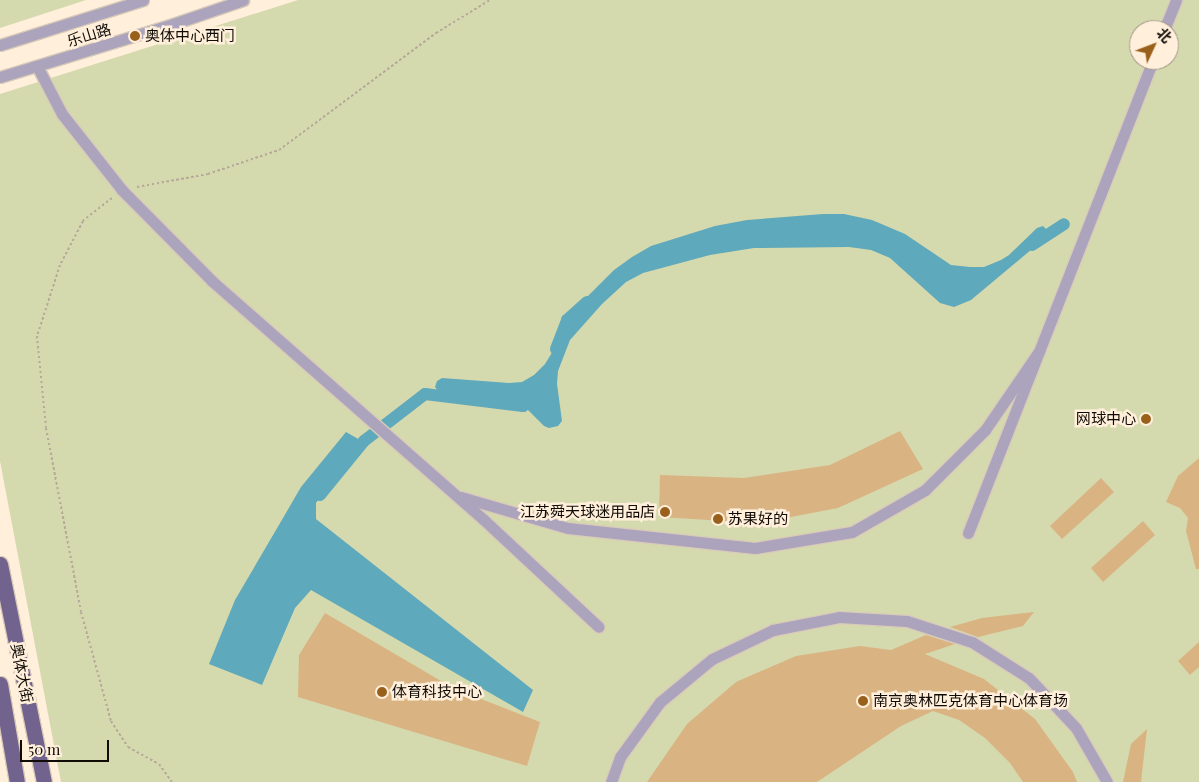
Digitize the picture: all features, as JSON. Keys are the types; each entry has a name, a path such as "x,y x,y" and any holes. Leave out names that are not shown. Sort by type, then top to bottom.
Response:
{"main road":[{"name":"奥体大街","path":"0,564 44,782"},
{"name":"奥体大街","path":"0,684 18,782"}],"street":[{"name":"乐山路","path":"0,45 143,0"},
{"name":"乐山路","path":"0,77 173,24 243,0"},
{"path":"1168,20 1176,0"},
{"path":"37,66 62,114 122,190 212,281 456,496 599,628"},
{"path":"968,533 1149,70"},
{"path":"456,496 568,528 755,548 852,532 926,490 985,430 1040,351"},
{"path":"611,782 620,757 660,702 712,659 773,630 839,618 907,621 972,642 1029,678 1076,728 1107,782"}],"path":[{"path":"172,782 159,764 128,747 111,721 81,612 46,428 37,336 60,265 83,221 122,190 208,174 279,150 436,33 490,0"}],"green space":[{"path":"0,0 86,0 0,28"},
{"path":"298,0 1199,0 1199,782 61,782 0,461 0,94"}],"water":[{"path":"844,214 872,220 905,234 951,265 970,267 984,267 1001,260 1009,255 1037,228 1043,226 1047,230 1045,236 1038,244 971,300 954,307 940,303 890,258 871,250 849,247 754,248 710,255 643,273 626,282 602,304 570,340 558,371 557,384 562,421 558,426 549,428 544,426 527,409 502,398 445,395 435,387 437,381 442,378 509,383 522,382 534,375 545,364 585,299 614,270 651,246 715,226 747,220"},
{"path":"346,432 360,440 316,503 316,519 533,690 523,712 311,590 295,608 262,685 209,664 235,600 301,487"}],"building":[{"path":"900,431 923,469 838,508 759,523 659,517 660,475 744,478 830,465"},
{"path":"1199,458 1199,569 1196,569 1186,531 1188,518 1180,508 1166,502 1178,476"},
{"path":"1101,478 1114,492 1062,539 1050,526"},
{"path":"1143,521 1155,535 1103,582 1091,568"},
{"path":"1034,612 1023,626 978,637 950,627 982,618"},
{"name":"体育科技中心","path":"325,613 453,688 540,722 527,766 298,697 299,655"},
{"name":"南京奥林匹克体育中心体育场","path":"926,635 955,644 925,654 984,679 1035,719 1073,772 1077,782 1023,782 1010,763 985,738 959,720 933,711 901,726 817,782 647,782 687,724 736,682 796,656 860,646 891,650"},
{"path":"1199,642 1199,667 1190,675 1178,661"},
{"path":"1147,729 1141,782 1123,782 1131,744"}],"waterway":[{"path":"1032,245 1064,224"},
{"path":"556,349 567,320 587,302"},
{"path":"320,495 364,441 425,394 523,406 531,394"}],"place":[{"name":"奥体中心西门","path":"135,36"},
{"name":"网球中心","path":"1146,419"},
{"name":"江苏舜天球迷用品店","path":"665,512"},
{"name":"苏果好的","path":"718,519"},
{"name":"体育科技中心","path":"382,692"},
{"name":"南京奥林匹克体育中心体育场","path":"863,701"}]}
